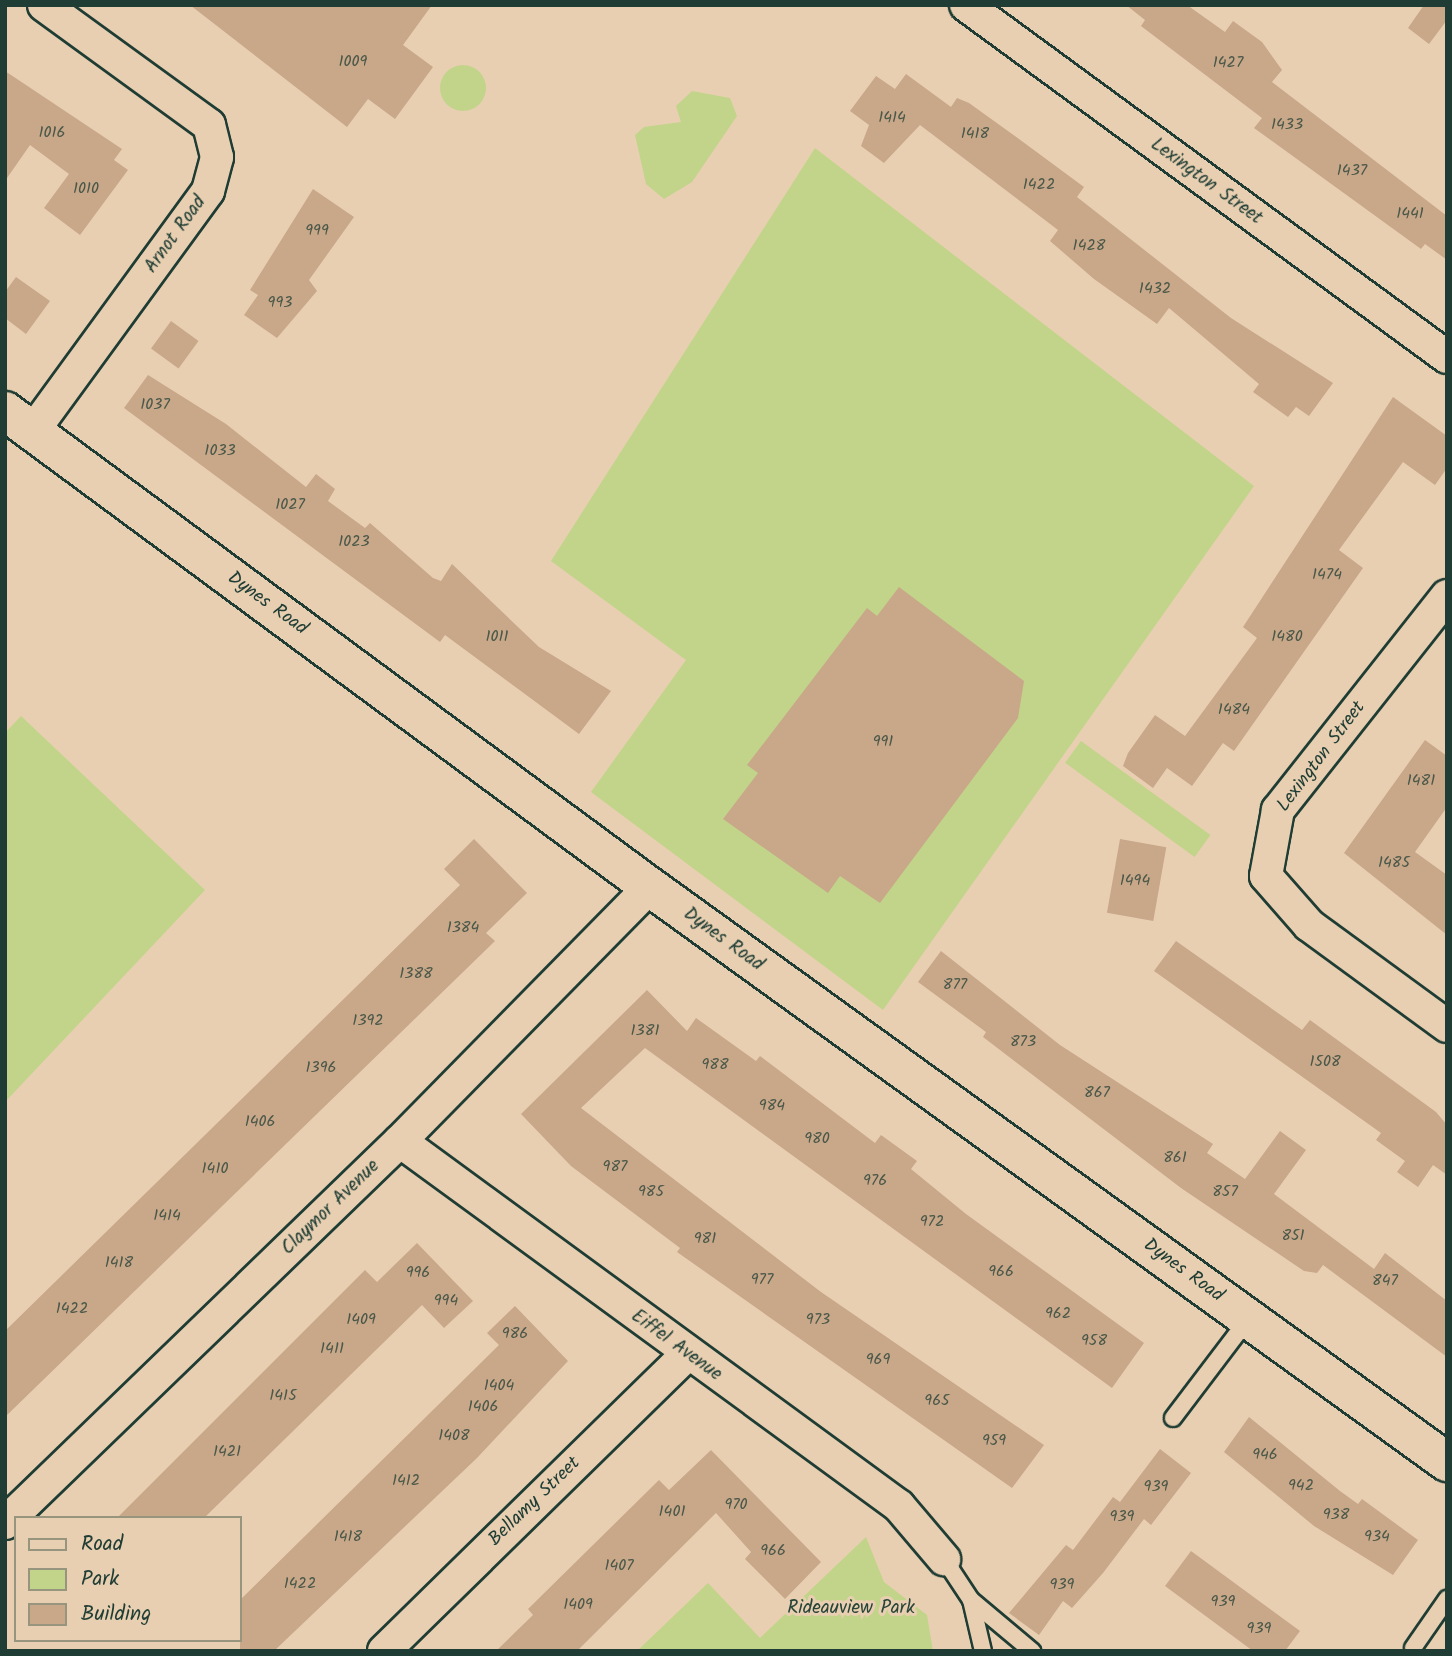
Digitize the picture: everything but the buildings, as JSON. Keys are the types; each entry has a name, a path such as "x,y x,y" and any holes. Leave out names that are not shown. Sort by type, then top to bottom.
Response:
{"street":[{"name":"Arnot Road","path":"19,421 208,191 217,158 209,125 44,5"},
{"name":"Lexington Street","path":"966,5 1447,357"},
{"name":"Dynes Road","path":"19,421 650,887 1447,1461"},
{"name":"Lexington Street","path":"1447,596 1278,810 1266,876 1309,925 1447,1026"},
{"name":"Claymor Avenue","path":"5,1523 400,1141 650,887"},
{"name":"Eiffel Avenue","path":"400,1141 687,1354 898,1506 944,1559"},
{"name":"Bellamy Street","path":"384,1651 687,1354"}],"lane":[{"path":"1173,1418 1249,1318"},
{"path":"944,1559 971,1600 1032,1651"},
{"path":"1413,1648 1447,1599"},
{"path":"971,1600 982,1651"}],"green space":[{"path":"463,65 479,72 486,88 479,104 463,111 447,104 440,88 447,72"},
{"path":"692,91 730,98 737,116 692,182 664,199 646,184 635,135 644,127 681,122 676,106"},
{"path":"815,148 1254,486 883,1010 591,792 686,660 551,561"},
{"path":"21,716 205,890 5,1102 5,733"},
{"path":"1081,741 1210,835 1195,857 1065,763"},
{"name":"Rideauview Park","path":"866,1537 884,1582 927,1615 933,1651 637,1651 708,1583 760,1638"}]}
